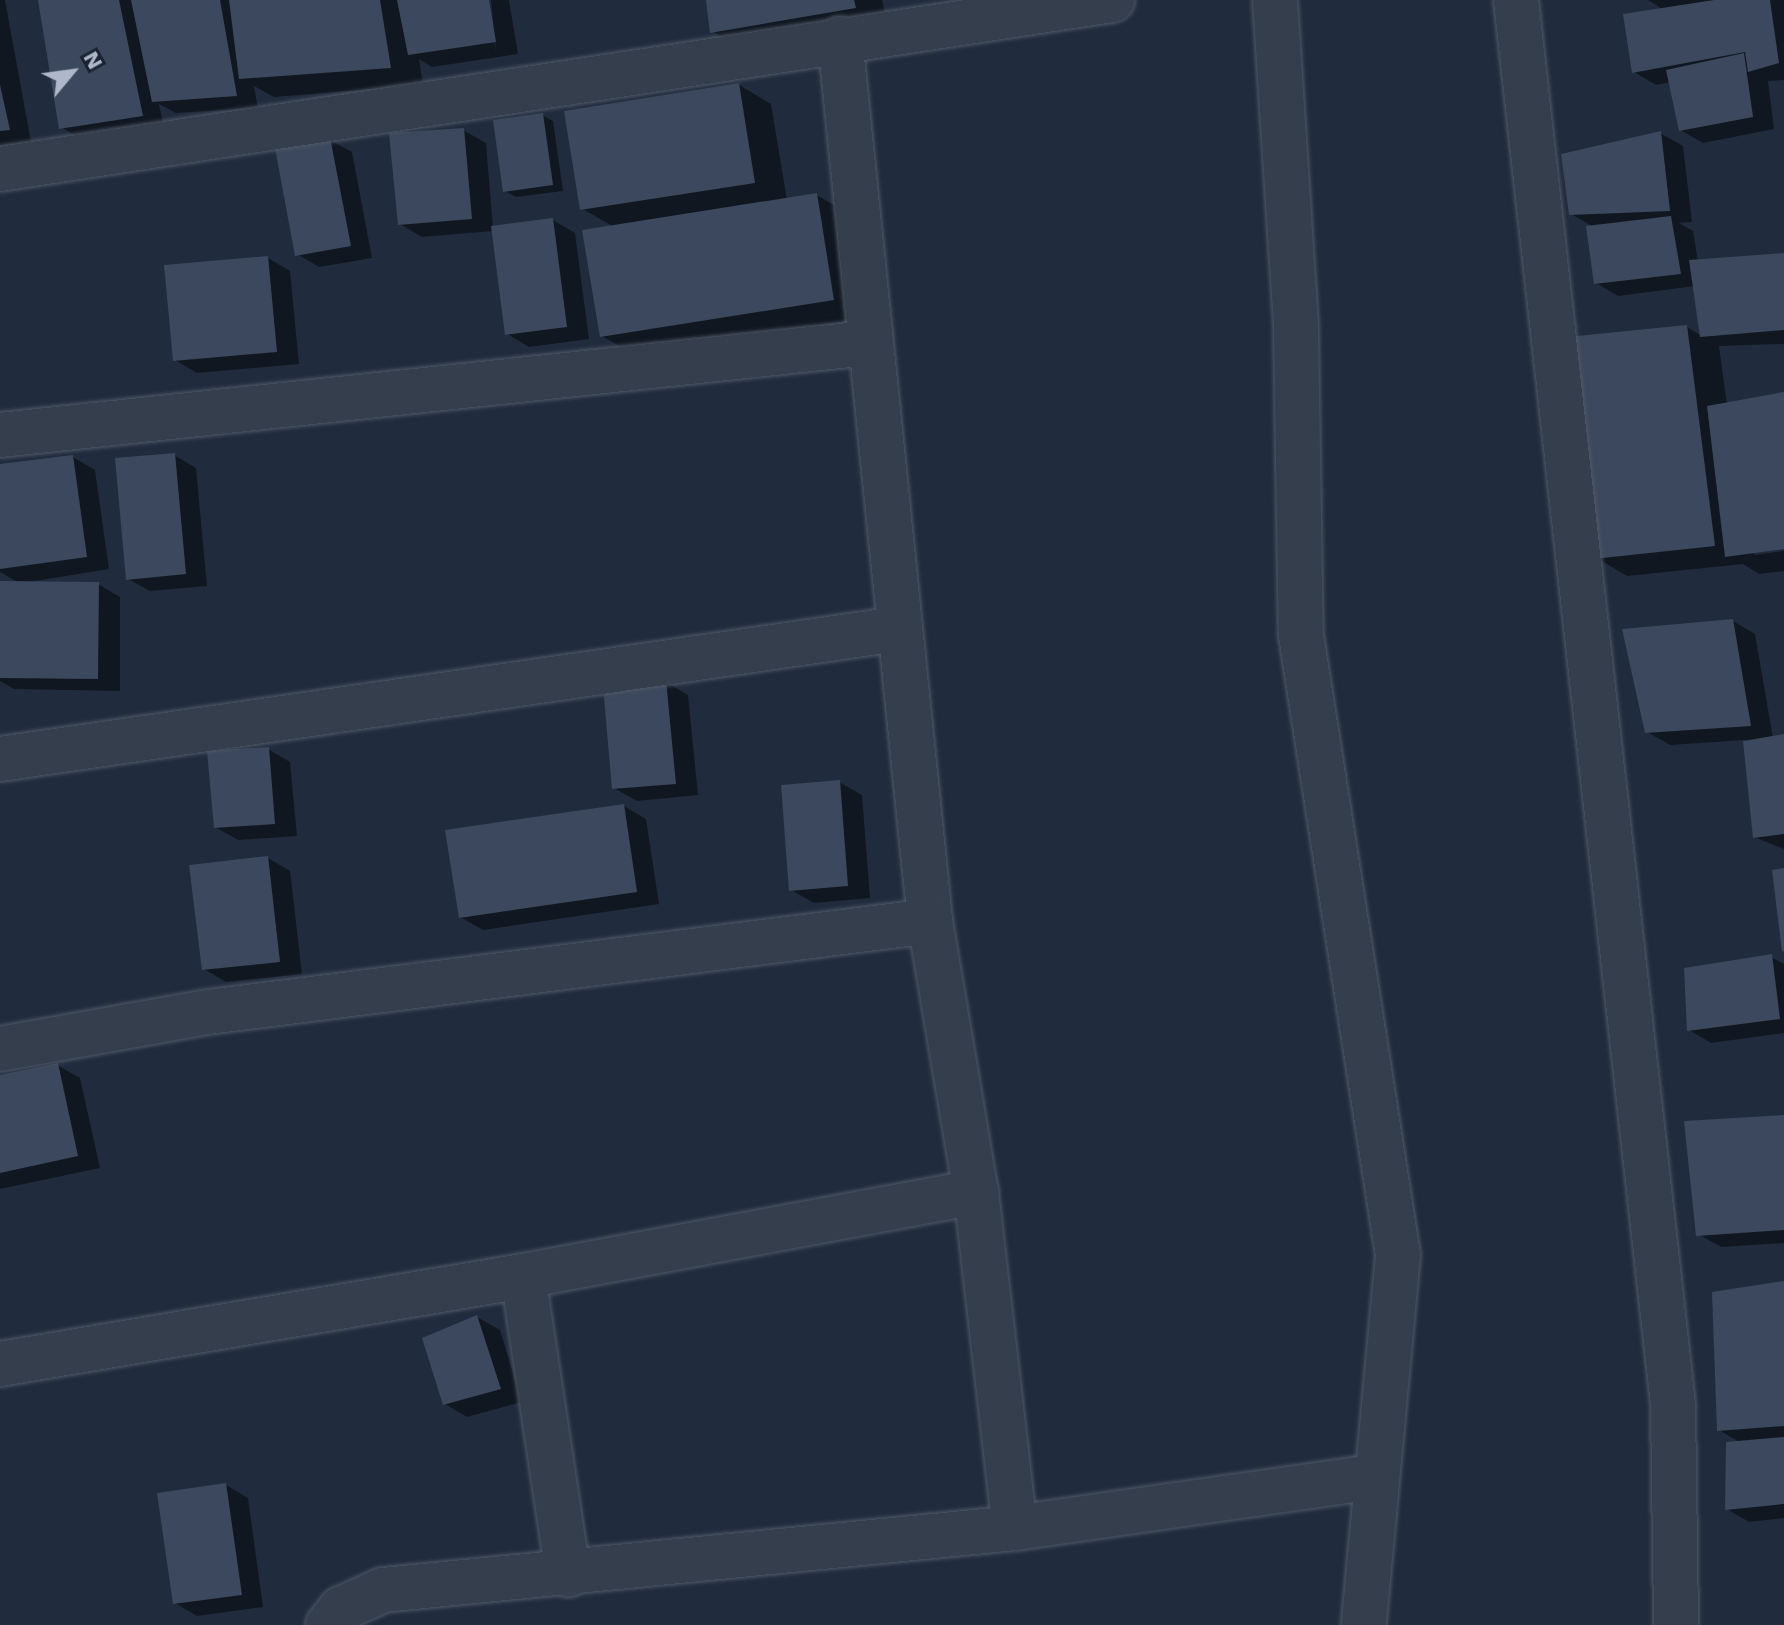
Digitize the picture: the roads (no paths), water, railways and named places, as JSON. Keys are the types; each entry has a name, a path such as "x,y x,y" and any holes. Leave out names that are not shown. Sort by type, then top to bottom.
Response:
{"street":[{"path":"0,169 1112,0"},
{"path":"1275,0 1296,329 1301,635 1398,1255 1375,1477 1364,1625"},
{"path":"1516,0 1673,1405 1676,1625"},
{"path":"840,39 868,343 930,921 976,1192 1015,1528"},
{"path":"0,435 868,343"},
{"path":"0,759 898,629"},
{"path":"0,1049 208,1012 930,921"},
{"path":"0,1364 523,1276 976,1192"},
{"path":"523,1276 568,1575"},
{"path":"328,1625 341,1609 383,1590 568,1575 1015,1528 1375,1477"}]}
